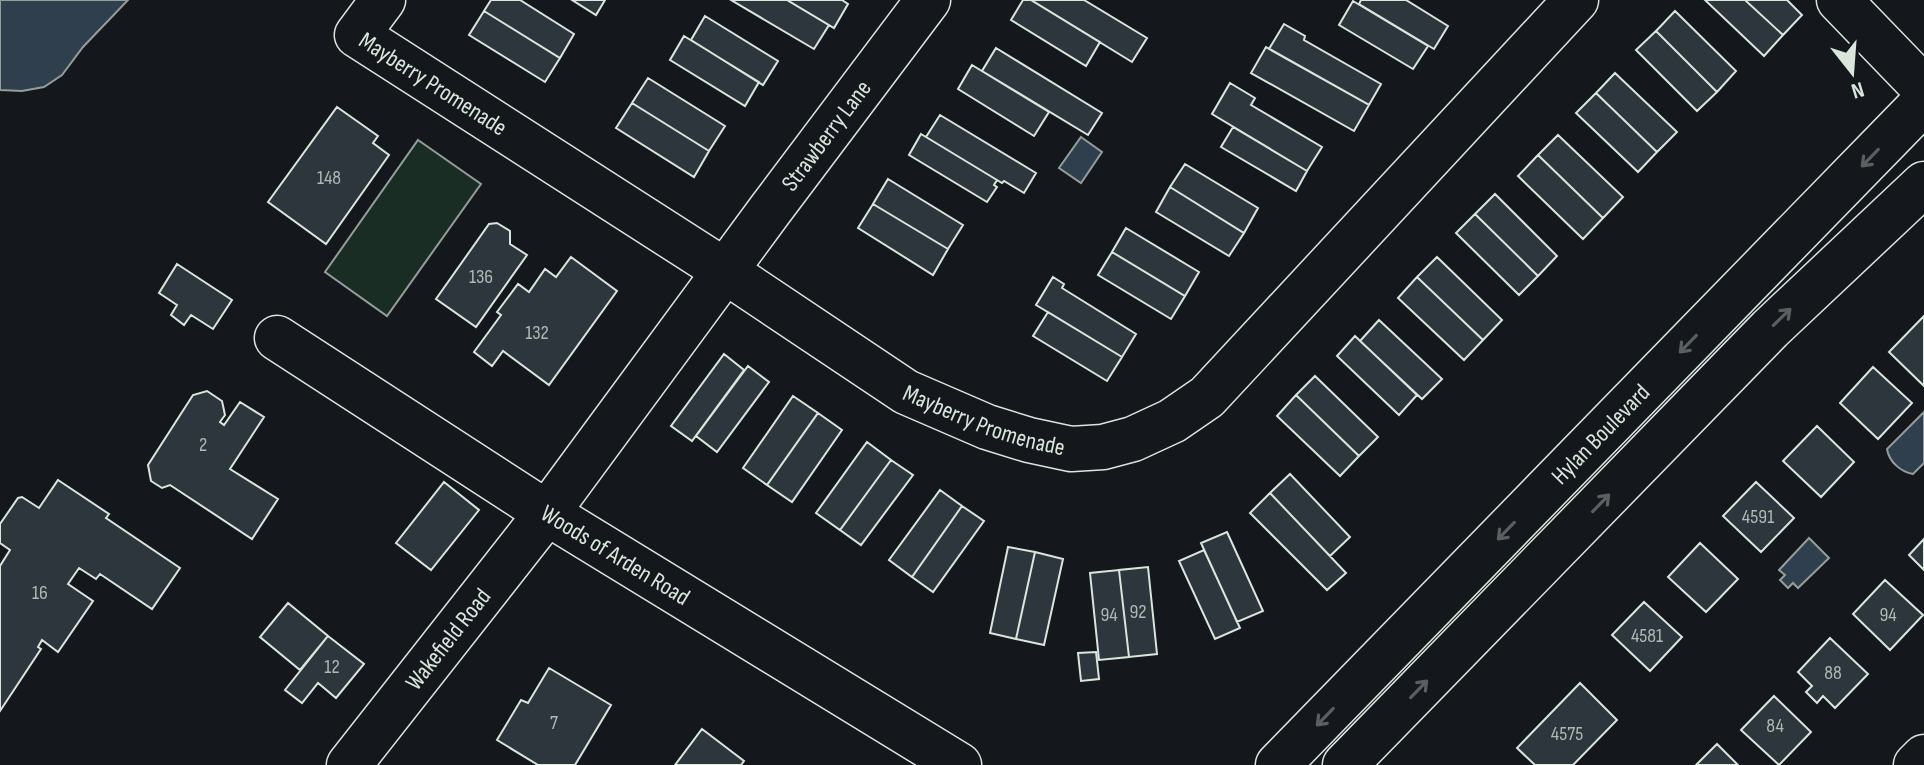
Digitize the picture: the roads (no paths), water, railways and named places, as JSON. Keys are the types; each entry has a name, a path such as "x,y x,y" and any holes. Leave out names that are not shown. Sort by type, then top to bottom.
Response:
{"street":[{"name":"Mayberry Promenade","path":"383,0 357,35 725,271 906,392 987,427 1071,449 1103,447 1133,439 1172,421 1207,397 1576,0"},
{"name":"Strawberry Lane","path":"547,513 928,0"},
{"path":"1839,0 1924,88"},
{"name":"Hylan Boulevard","path":"1278,765 1924,102"},
{"name":"Hylan Boulevard","path":"1345,765 1770,329 1924,184"},
{"name":"Woods of Arden Road","path":"277,338 547,513 959,765"},
{"name":"Wakefield Road","path":"349,765 547,513"},
{"path":"1916,765 1924,757"}],"water":[{"path":"0,0 128,0 83,47 62,75 44,87 22,91 0,90"},
{"path":"1081,137 1102,152 1081,183 1059,168"},
{"path":"1924,412 1924,463 1913,474 1896,466 1887,449"},
{"path":"1809,538 1829,558 1798,588 1793,583 1788,588 1780,580 1785,575 1779,570"}]}
